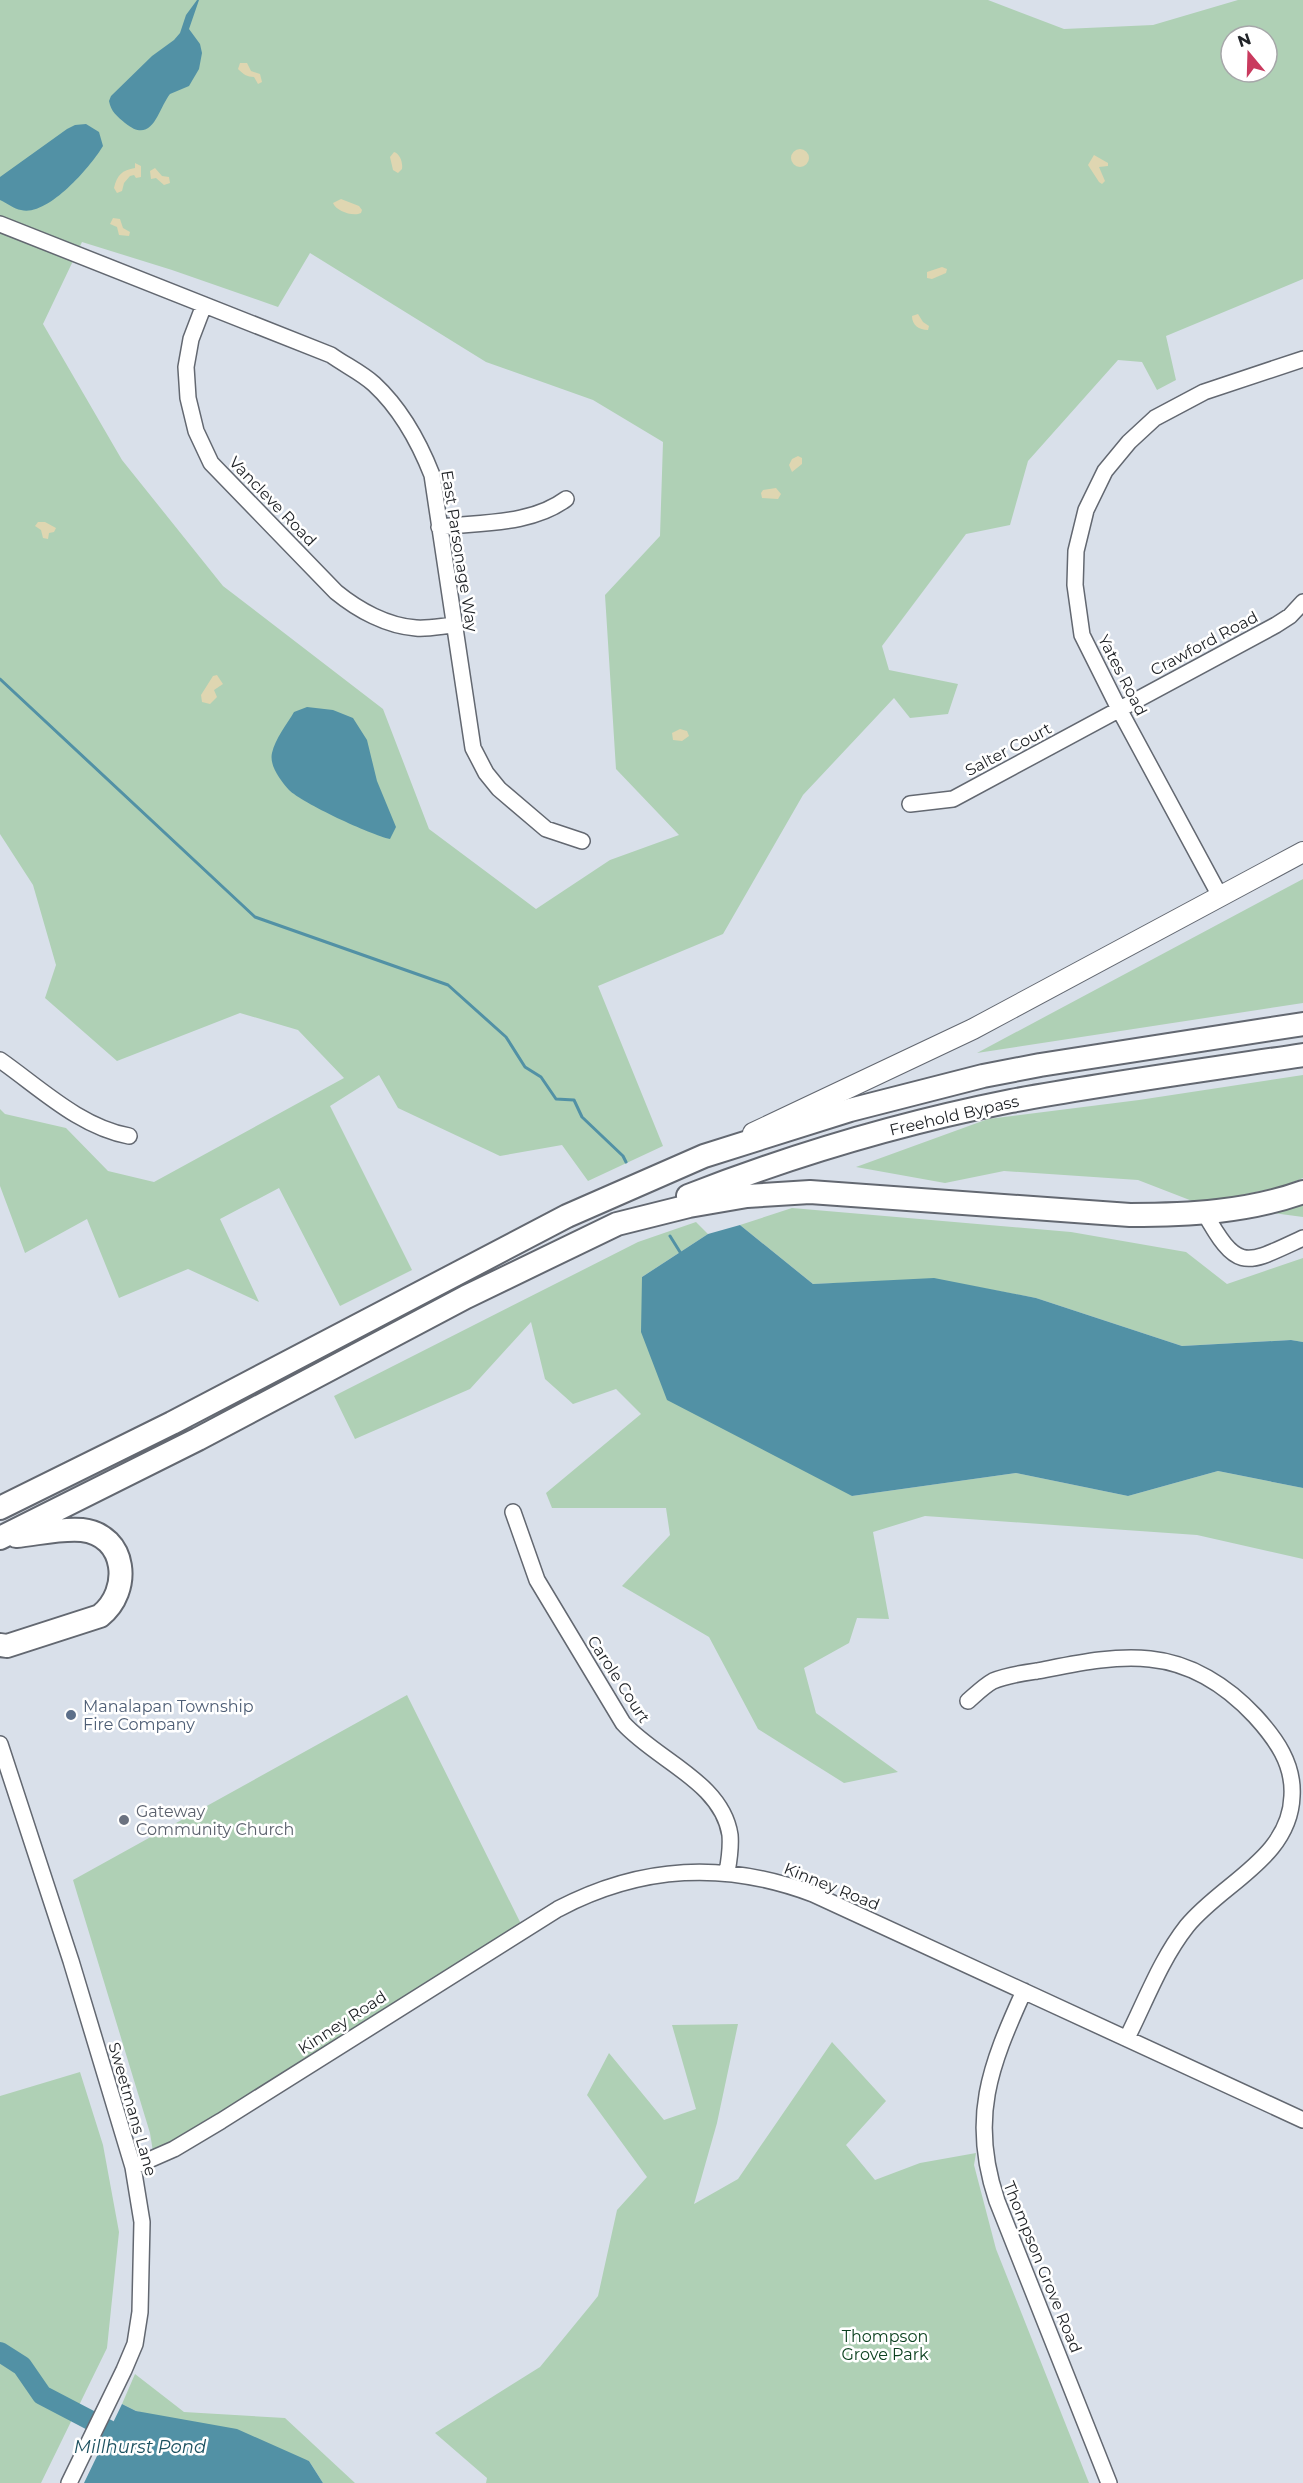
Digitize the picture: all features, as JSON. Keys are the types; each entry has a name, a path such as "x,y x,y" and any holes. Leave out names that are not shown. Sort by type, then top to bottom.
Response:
{"highway":[{"name":"Freehold Bypass","path":"0,1508 172,1423 567,1216 704,1156 850,1110 983,1076 1051,1063 1303,1024"},
{"name":"Freehold Bypass","path":"617,1224 750,1173 814,1152 959,1113 1062,1092 1303,1055"},
{"path":"0,1538 198,1439 466,1297 617,1224 701,1204 747,1196 810,1192 1130,1215 1204,1212 1261,1204 1303,1192"},
{"path":"0,1538 83,1530 94,1534 109,1545 118,1559 122,1580 118,1596 100,1616 7,1646 0,1645"}],"main road":[{"path":"704,1156 973,1029 1303,852"}],"street":[{"name":"East Parsonage Way","path":"0,224 331,356 373,383 391,403 421,448 432,476 473,748 486,773 499,789 546,829 582,841"},
{"name":"Vancleve Road","path":"204,304 191,339 186,367 188,398 196,430 211,462 336,592 355,608 388,621 416,628 454,625"},
{"name":"Yates Road","path":"1221,896 1119,709 1082,635 1075,585 1076,551 1086,510 1105,471 1129,442 1155,418 1204,392 1303,359"},
{"path":"439,527 536,516 553,509 566,499"},
{"name":"Crawford Road","path":"1119,709 1276,625 1290,616 1303,602"},
{"name":"Salter Court","path":"910,804 953,799 1119,709"},
{"path":"0,1059 92,1125 112,1133 129,1136"},
{"path":"1204,1212 1218,1238 1228,1250 1243,1259 1260,1258 1303,1238"},
{"name":"Carole Court","path":"513,1512 537,1580 623,1723 635,1737 707,1792 719,1805 727,1822 730,1838 728,1872"},
{"path":"968,1701 989,1684 1011,1676 1113,1659 1162,1660 1196,1671 1230,1692 1258,1720 1285,1758 1292,1779 1292,1797 1290,1814 1283,1831 1275,1845 1202,1910 1180,1936 1161,1968 1127,2038"},
{"name":"Sweetmans Lane","path":"0,1744 71,1961 133,2167 142,2238 138,2329 132,2355 69,2483"},
{"name":"Kinney Road","path":"133,2167 174,2149 213,2126 527,1927 578,1898 623,1881 672,1873 728,1872 771,1880 813,1894 1303,2120"},
{"name":"Thompson Grove Road","path":"1024,1991 999,2044 987,2087 983,2125 987,2165 997,2201 1109,2483"}],"green space":[{"path":"0,0 988,0 1064,29 1153,25 1238,0 1303,0 1303,279 1166,336 1176,380 1157,390 1142,362 1118,360 1028,461 1010,525 966,534 882,646 889,670 958,684 948,714 910,718 894,698 803,795 723,934 598,986 663,1146 588,1181 562,1145 500,1156 398,1108 379,1075 330,1106 412,1270 340,1306 279,1188 220,1219 259,1302 188,1269 119,1298 87,1219 25,1253 0,1186 0,1109 5,1114 66,1128 108,1171 154,1182 344,1078 298,1030 240,1013 117,1061 45,998 56,965 33,885 0,834","holes":["82,242 278,307 310,253 486,362 593,400 663,442 660,536 605,595 616,769 679,835 610,860 536,909 429,829 383,709 223,586 122,460 43,324"]},
{"path":"1303,879 1303,1003 977,1053"},
{"path":"1303,1075 1303,1178 1283,1186 1200,1204 1138,1180 1004,1171 945,1183 856,1167 988,1119 1139,1100"},
{"path":"1303,1201 1303,1217 1273,1213"},
{"path":"792,1208 1071,1232 1186,1252 1227,1284 1303,1258 1303,1342 1291,1340 1182,1346 1036,1298 934,1279 813,1284 740,1225"},
{"path":"696,1222 708,1234 642,1277 852,1496 1016,1473 1128,1496 1218,1471 1303,1488 1303,1559 1197,1535 925,1516 873,1532 889,1619 857,1618 849,1643 804,1668 816,1713 898,1772 844,1783 758,1729 709,1637 622,1586 670,1535 666,1508 552,1508 546,1493 641,1414 616,1389 573,1404 545,1379 531,1322 470,1389 355,1439 334,1396 638,1242"},
{"path":"407,1695 524,1930 154,2158 150,2133 73,1880"},
{"name":"Thompson Grove Park","path":"738,2024 717,2123 694,2204 738,2179 832,2042 886,2101 846,2145 875,2180 920,2163 976,2153 974,2165 996,2249 1089,2483 486,2483 487,2478 435,2433 540,2367 598,2296 617,2210 647,2177 587,2095 609,2053 664,2120 696,2109 672,2025"},
{"path":"80,2072 103,2145 119,2232 107,2348 41,2483 0,2483 0,2096"},
{"path":"135,2374 184,2412 285,2418 355,2483 323,2483 309,2461 136,2411 122,2404"}],"sand":[{"path":"240,63 247,63 251,71 260,74 262,82 258,84 254,77 247,76 238,69"},
{"path":"800,149 806,152 809,158 806,164 800,167 794,164 791,158 794,152"},
{"path":"394,152 399,156 402,164 402,169 398,173 393,170 390,157"},
{"path":"1094,155 1108,163 1108,166 1099,167 1105,181 1102,184 1088,165"},
{"path":"135,163 141,166 141,177 130,176 124,183 122,191 117,193 114,188 119,176 135,168"},
{"path":"155,168 162,176 169,177 170,183 164,185 156,178 151,179 150,171"},
{"path":"341,199 359,206 361,213 349,214 341,211 333,203"},
{"path":"113,218 120,219 123,228 130,232 129,236 119,235 117,227 110,224"},
{"path":"942,267 947,269 946,273 932,279 927,278 927,272"},
{"path":"918,314 929,326 928,330 919,328 915,324 912,316"},
{"path":"798,456 802,458 802,464 792,472 789,465 792,459"},
{"path":"776,488 781,494 778,499 762,498 763,490"},
{"path":"38,522 45,522 56,528 54,532 49,533 48,539 43,538 41,530 35,526"},
{"path":"217,675 223,684 214,690 217,697 210,704 202,702 201,695 213,676"},
{"path":"680,729 687,731 689,736 682,741 673,740 672,733"}],"water":[{"path":"199,0 189,29 200,44 202,53 199,69 189,86 170,94 154,123 142,130 134,129 113,111 109,101 111,96 152,56 174,40 180,33 186,15"},
{"path":"86,124 99,132 103,146 68,188 44,206 32,210 21,210 0,200 0,177 67,129 75,125"},
{"path":"307,707 333,710 353,718 367,740 377,781 396,827 390,839 353,825 308,803 289,790 279,778 272,763 272,753 278,737 294,712"},
{"path":"740,1225 813,1284 934,1278 1036,1298 1182,1346 1291,1340 1303,1342 1303,1488 1218,1471 1128,1496 1016,1473 852,1496 667,1400 641,1332 642,1277 708,1234"},
{"name":"Millhurst Pond","path":"122,2404 136,2411 237,2429 309,2461 323,2483 84,2483"}],"waterway":[{"path":"0,679 255,917 448,985 506,1037 525,1067 541,1077 556,1099 574,1100 582,1117 623,1156 626,1162"},
{"path":"670,1236 680,1252"},
{"path":"0,2352 22,2366 42,2395 109,2430"}],"place":[{"name":"Manalapan Township Fire Company","path":"71,1715"},
{"name":"Gateway Community Church","path":"124,1820"}]}
